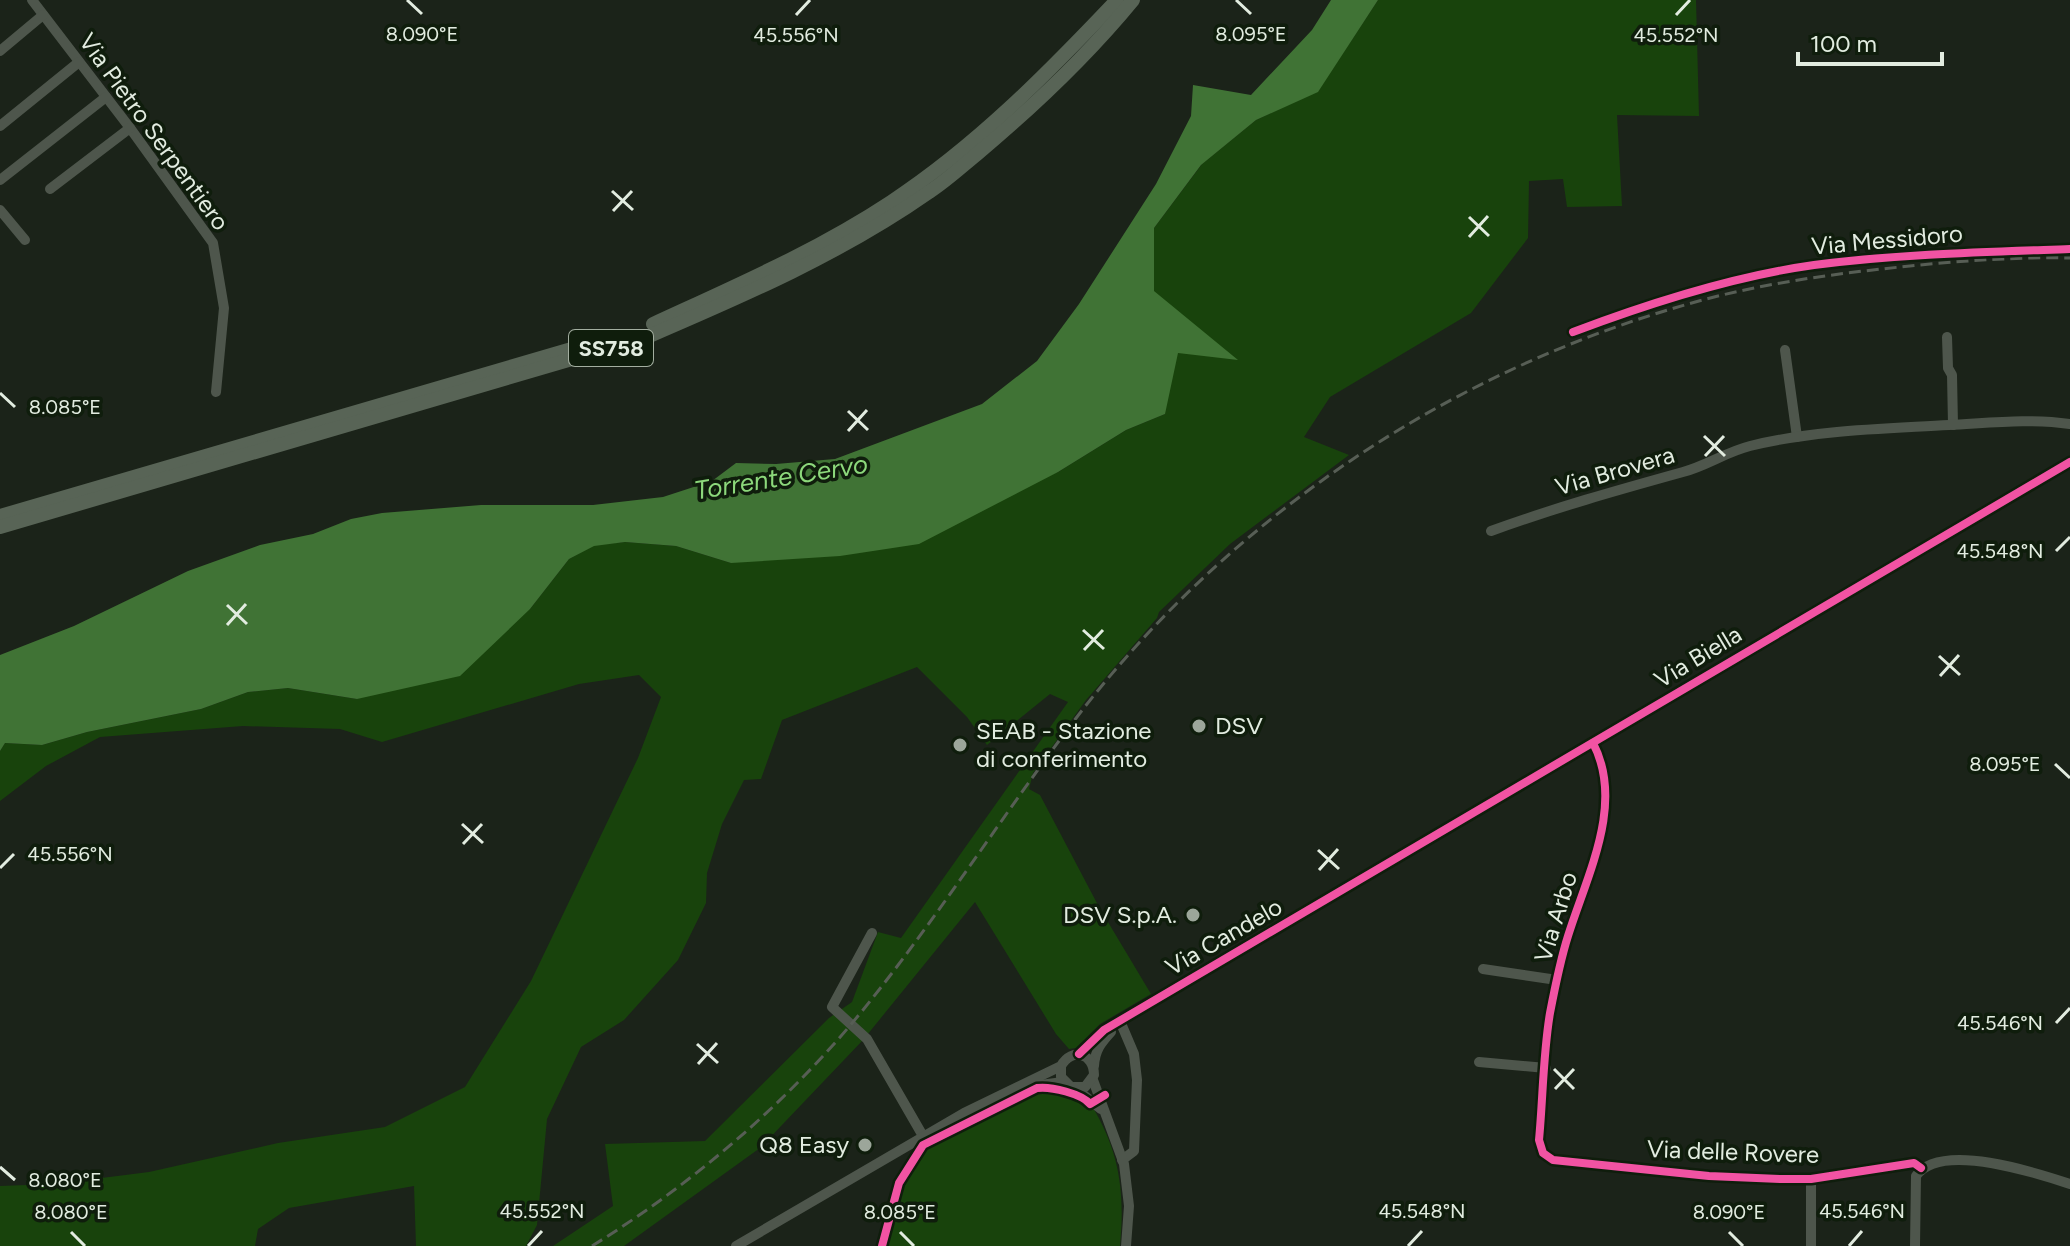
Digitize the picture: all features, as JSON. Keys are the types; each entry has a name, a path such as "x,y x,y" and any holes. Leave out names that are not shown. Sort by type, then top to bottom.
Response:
{"highway":[{"name":"SS758","path":"0,516 642,330 792,258 890,203 1002,116 1117,0"},
{"name":"SS758","path":"0,527 647,337 746,295 799,270 931,192 1011,125 1076,63 1133,0"}],"street":[{"name":"Via Pietro Serpentiero","path":"32,0 213,243 224,308 216,392"},
{"path":"0,51 43,15"},
{"path":"0,126 79,62"},
{"path":"0,180 106,97"},
{"path":"50,189 130,128"},
{"path":"0,210 25,240"},
{"name":"Via Messidoro","path":"1573,332 1619,314 1703,290 1812,266 1965,253 2070,249"},
{"path":"1947,337 1948,368 1952,375 1953,425"},
{"path":"1785,350 1797,437"},
{"name":"Via Brovera","path":"1491,531 1633,484 1697,467 1736,450 1797,437 1851,430 1953,425 2070,424"},
{"name":"Via Biella","path":"1348,888 2070,462"},
{"name":"Via Arbo","path":"1543,1153 1539,1140 1550,1016 1567,938 1589,877 1606,803 1603,762 1593,743"},
{"name":"Via Candelo","path":"1079,1054 1104,1030 1348,888"},
{"path":"872,933 832,1007 867,1039 923,1136"},
{"name":"Via Arbo","path":"1483,969 1557,980"},
{"path":"1120,1021 1134,1054 1137,1080 1126,1246"},
{"name":"Via Candelo","path":"1094,1066 1099,1045 1120,1021"},
{"path":"736,1246 923,1136 1061,1066 1070,1055 1079,1054 1088,1058 1094,1066 1093,1080 1101,1109 1130,1157"},
{"path":"1479,1062 1546,1068"},
{"path":"1061,1066 1063,1082"},
{"path":"1076,1089 1085,1087 1093,1080"},
{"path":"1012,1090 1038,1083 1063,1082 1101,1109"},
{"name":"Via delle Rovere","path":"1543,1153 1553,1160 1709,1176 1811,1179 1914,1163 1921,1168 1941,1161 1969,1161 2010,1166 2070,1184"},
{"path":"1915,1246 1915,1186 1921,1168"},
{"path":"1811,1179 1811,1246"}],"shaded area":[{"path":"1378,0 1696,0 1699,116 1617,115 1622,206 1567,207 1563,179 1529,181 1528,238 1471,313 1330,397 1304,437 1349,455 1230,544 1159,612 1086,700 1033,773 1029,789 1040,795 1099,907 1151,994 1100,1024 1076,1048 1069,1049 1056,1034 975,902 863,1040 760,1148 624,1246 553,1246 613,1206 605,1144 705,1141 829,1018 852,1002 878,932 901,938 1068,702 1050,694 987,745 967,717 917,667 782,720 761,779 744,780 722,824 707,873 706,903 678,960 624,1020 581,1047 547,1119 537,1225 526,1246 416,1246 414,1186 289,1208 258,1229 255,1246 0,1246 0,1186 54,1184 149,1172 278,1143 385,1127 465,1087 531,981 638,758 661,697 639,675 579,684 382,742 340,729 243,726 100,737 46,766 0,801 0,751 5,743 42,745 87,732 201,709 248,692 288,688 357,699 530,609 569,559 594,545 625,542 676,546 731,563 1058,472 1126,430 1165,414 1154,291 1154,228 1202,164 1256,120 1318,91"},
{"path":"1044,1090 1067,1096 1087,1107 1092,1106 1101,1123 1109,1140 1121,1190 1120,1246 886,1246 901,1184 926,1146 1030,1093"}],"water":[{"name":"Torrente Cervo","path":"1331,0 1378,0 1318,92 1256,120 1201,165 1154,228 1154,291 1238,360 1178,353 1165,414 1126,430 1058,472 919,544 840,556 731,563 676,546 625,542 594,546 569,559 530,609 460,676 357,699 288,688 248,692 201,709 87,732 42,745 5,743 0,751 0,655 74,626 188,571 260,545 313,534 351,519 382,513 481,505 593,505 663,497 712,481 736,463 776,464 835,459 982,404 1037,361 1079,304 1156,184 1191,116 1193,85 1251,95 1312,30"}],"railway":[{"path":"592,1246 706,1165 810,1070 871,1000 1080,713 1143,639 1211,570 1285,508 1364,452 1447,402 1534,359 1625,324 1718,296 1797,280 1930,264 2070,258"}],"cycle path":[{"path":"1573,332 1692,292 1784,270 1910,256 2070,249"},
{"path":"1079,1054 1104,1030 2070,462"},
{"path":"1593,743 1602,766 1604,815 1593,864 1568,936 1550,1013 1539,1140 1543,1153 1553,1160 1709,1176 1780,1179 1811,1179 1914,1163 1921,1168"},
{"path":"882,1246 899,1183 923,1145 1037,1088 1066,1092 1090,1104 1105,1095"}],"place":[{"name":"DSV","path":"1199,726"},
{"name":"SEAB - Stazione di conferimento","path":"960,745"},
{"name":"DSV S.p.A.","path":"1193,915"},
{"name":"Q8 Easy","path":"865,1145"}]}
